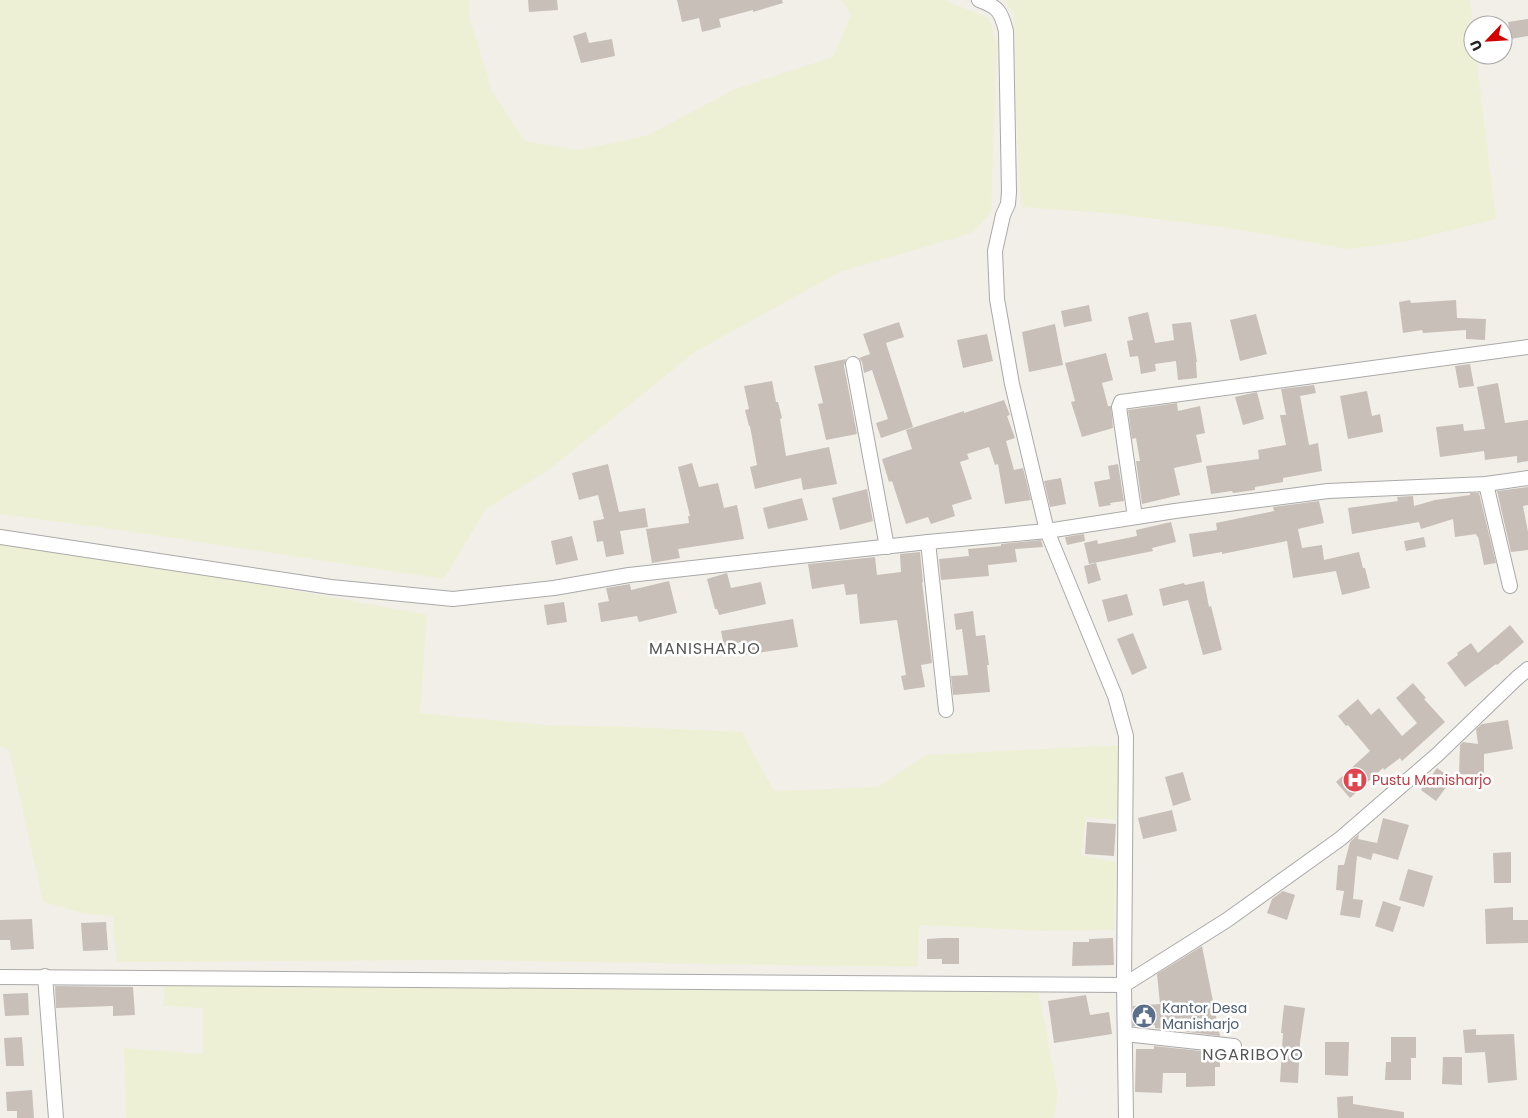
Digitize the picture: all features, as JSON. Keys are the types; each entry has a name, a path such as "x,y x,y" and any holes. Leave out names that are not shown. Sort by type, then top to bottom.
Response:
{"street":[{"path":"979,0 997,8 1003,17 1006,31 1009,192 1008,204 1003,215 995,251 997,299 1012,384 1047,531 1115,696 1126,736 1124,985 1126,1118"},
{"path":"1136,517 1118,407 1121,402 1528,347"},
{"path":"852,364 886,547"},
{"path":"0,538 331,587 453,600 554,588 630,575 928,542 1047,531 1328,491 1486,484 1528,478"},
{"path":"1486,484 1510,586"},
{"path":"928,542 946,710"},
{"path":"0,977 1124,985 1227,920 1340,839 1438,754 1528,669"},
{"path":"45,976 56,1118"},
{"path":"1125,1034 1234,1046"}],"green space":[{"path":"0,0 469,0 469,16 492,91 525,141 579,150 648,135 737,88 833,57 851,15 841,0 944,0 989,18 997,45 991,213 972,233 840,272 695,352 550,469 486,509 444,579 0,514"},
{"path":"1004,0 1470,0 1472,15 1463,15 1463,65 1477,65 1496,219 1404,242 1346,249 1230,228 1105,213 1021,207 1014,15"},
{"path":"0,544 175,570 427,615 420,713 545,725 742,732 774,791 878,787 926,755 1119,745 1116,820 1086,817 1081,855 1116,862 1114,930 1043,931 919,925 918,967 457,960 116,962 113,916 87,914 43,902 9,750 0,746"},
{"path":"164,985 1038,991 1058,1093 1054,1118 126,1118 124,1048 203,1054 203,1008 163,1006"}],"building":[{"path":"528,0 557,0 558,10 529,12"},
{"path":"677,0 782,0 783,3 719,19 721,27 702,32 699,18 682,22"},
{"path":"1528,19 1528,36 1513,39 1513,21"},
{"path":"586,32 589,43 612,39 615,56 581,63 573,36"},
{"path":"1410,300 1411,303 1456,300 1457,318 1486,319 1485,340 1466,339 1466,330 1423,333 1422,330 1403,333 1399,302"},
{"path":"1089,305 1092,321 1064,327 1061,311"},
{"path":"1148,312 1155,343 1174,340 1172,324 1191,322 1197,362 1197,378 1178,380 1176,361 1155,364 1156,371 1141,374 1138,356 1130,357 1127,341 1133,340 1128,317"},
{"path":"1256,314 1267,354 1240,361 1230,320"},
{"path":"899,322 904,337 886,343 913,427 881,438 876,423 888,419 872,370 864,373 862,362 859,358 870,354 863,334"},
{"path":"1055,324 1063,365 1029,372 1022,332"},
{"path":"987,334 993,361 963,368 957,340"},
{"path":"1106,353 1113,380 1102,383 1108,406 1111,406 1113,428 1082,437 1071,402 1075,401 1065,363"},
{"path":"846,359 844,366 857,434 826,440 818,404 823,403 814,366"},
{"path":"1470,364 1474,386 1459,388 1455,366"},
{"path":"772,381 776,402 778,402 782,418 780,419 786,456 829,447 837,484 803,490 801,478 755,489 750,467 757,465 745,410 749,409 744,386"},
{"path":"1498,383 1505,423 1528,420 1528,461 1517,463 1517,456 1485,460 1484,451 1440,457 1436,427 1463,424 1464,431 1485,429 1477,387"},
{"path":"1314,385 1316,393 1300,396 1309,445 1318,443 1322,471 1283,478 1283,482 1255,487 1255,490 1211,494 1206,466 1259,459 1258,450 1286,445 1280,415 1286,415 1281,389"},
{"path":"1367,391 1372,416 1380,414 1383,432 1348,439 1340,396"},
{"path":"1257,392 1264,419 1243,425 1235,397"},
{"path":"1004,400 1010,415 1007,416 1015,438 1006,441 1014,470 1023,468 1031,500 1005,504 998,464 995,465 989,447 967,454 969,459 960,462 972,499 952,505 955,516 931,524 928,517 906,524 892,481 889,482 882,459 912,449 906,430"},
{"path":"1177,403 1178,411 1200,406 1205,433 1196,435 1202,462 1174,468 1180,495 1142,504 1136,461 1140,461 1136,438 1132,439 1128,410"},
{"path":"692,463 699,487 718,483 724,508 737,505 744,539 678,549 680,558 652,563 646,529 689,523 688,516 690,516 678,467"},
{"path":"608,464 619,512 645,508 648,527 620,531 624,554 606,557 603,541 597,542 593,521 604,519 598,495 579,500 572,473"},
{"path":"1118,464 1124,501 1099,507 1094,482 1110,479 1108,466"},
{"path":"1061,478 1066,504 1050,507 1044,481"},
{"path":"1528,487 1528,505 1523,506 1528,532 1528,550 1511,552 1497,491"},
{"path":"867,489 873,521 840,530 832,498"},
{"path":"1470,493 1479,493 1496,563 1484,565 1476,534 1455,537 1453,519 1421,529 1419,522 1352,534 1348,508 1398,501 1397,497 1413,496 1414,506 1435,500 1470,495"},
{"path":"802,498 808,520 768,529 763,508"},
{"path":"1319,501 1324,523 1298,529 1302,548 1322,545 1324,560 1359,552 1370,588 1342,595 1336,571 1293,578 1287,541 1222,554 1222,552 1193,557 1189,534 1217,530 1216,523 1274,511 1273,507"},
{"path":"1171,522 1176,542 1152,548 1153,551 1089,564 1084,543 1097,540 1098,544 1137,536 1136,530"},
{"path":"1084,534 1085,541 1067,545 1065,537"},
{"path":"572,536 578,560 556,565 551,541"},
{"path":"1424,537 1426,547 1406,551 1404,541"},
{"path":"1041,540 1043,547 1015,549 1017,562 988,565 989,576 941,580 939,559 969,556 968,549"},
{"path":"920,552 932,663 921,665 925,687 904,690 901,676 906,675 897,620 860,624 857,594 846,595 844,584 812,589 808,564 875,557 877,575 901,572 900,554"},
{"path":"1096,563 1101,580 1088,584 1084,566"},
{"path":"727,573 731,588 761,582 766,604 719,615 717,609 715,609 707,579"},
{"path":"669,581 677,613 639,622 637,616 601,622 598,603 609,601 606,588 630,584 631,590"},
{"path":"1204,581 1209,607 1211,606 1222,650 1203,655 1188,600 1163,606 1159,589 1184,583 1185,585"},
{"path":"1127,594 1133,615 1108,622 1102,600"},
{"path":"564,602 567,622 547,625 544,605"},
{"path":"973,611 976,636 985,635 990,692 953,695 951,676 968,675 962,629 956,630 954,614"},
{"path":"793,619 798,647 743,655 741,642 724,646 721,631"},
{"path":"1510,625 1524,642 1497,665 1465,687 1447,663 1471,643 1478,653"},
{"path":"1133,633 1147,668 1132,675 1117,639"},
{"path":"1413,683 1426,698 1424,699 1445,722 1402,761 1400,758 1384,770 1383,768 1350,798 1336,782 1370,751 1338,716 1358,699 1371,715 1379,708 1402,736 1417,723 1396,698"},
{"path":"1508,720 1513,749 1484,754 1484,775 1459,774 1460,745 1463,742 1478,744 1476,729 1482,724"},
{"path":"1437,768 1452,779 1436,801 1421,790"},
{"path":"1183,772 1191,800 1173,806 1165,777"},
{"path":"1172,810 1177,831 1143,839 1138,818"},
{"path":"1383,818 1409,825 1398,860 1373,853 1371,860 1357,856 1353,899 1363,900 1360,918 1340,915 1344,891 1336,890 1338,865 1344,865 1350,842 1359,834 1358,839 1377,843"},
{"path":"1087,822 1116,824 1114,856 1085,854"},
{"path":"1511,852 1511,883 1494,883 1493,853"},
{"path":"1408,869 1433,876 1424,907 1399,900"},
{"path":"1283,891 1295,895 1287,920 1267,913 1272,899"},
{"path":"1383,901 1401,907 1393,932 1375,926"},
{"path":"1513,907 1513,920 1528,920 1528,943 1486,944 1485,909"},
{"path":"32,919 34,949 11,950 10,940 0,940 0,920"},
{"path":"106,922 108,950 83,951 81,923"},
{"path":"959,938 959,964 942,964 942,959 927,959 927,939"},
{"path":"1113,938 1114,965 1072,966 1073,942 1089,942 1089,939"},
{"path":"1202,946 1220,1036 1155,1028 1155,1025 1133,1026 1133,1006 1160,1004 1157,974"},
{"path":"55,986 133,987 135,1015 113,1016 113,1006 56,1008"},
{"path":"28,993 29,1015 5,1016 3,994"},
{"path":"1086,995 1090,1015 1109,1012 1112,1034 1054,1043 1048,1001"},
{"path":"1284,1005 1305,1008 1300,1042 1298,1083 1280,1082 1283,1033 1281,1033"},
{"path":"1476,1029 1476,1035 1514,1034 1517,1080 1488,1083 1485,1052 1465,1053 1463,1030"},
{"path":"22,1037 24,1066 6,1066 4,1038"},
{"path":"1391,1037 1416,1037 1416,1058 1411,1058 1411,1080 1385,1080 1386,1062 1391,1062"},
{"path":"1325,1042 1349,1042 1348,1076 1325,1075"},
{"path":"1154,1046 1220,1053 1220,1067 1215,1067 1215,1086 1186,1087 1186,1073 1163,1073 1162,1093 1135,1092 1136,1049 1154,1049"},
{"path":"1443,1057 1462,1057 1462,1085 1442,1084"},
{"path":"32,1090 34,1118 17,1118 17,1111 7,1111 6,1092"},
{"path":"1353,1096 1353,1104 1404,1112 1404,1118 1338,1118 1337,1097"}],"place":[{"name":"Pustu Manisharjo","path":"1355,780"},
{"name":"Kantor Desa Manisharjo","path":"1144,1016"}],"district":[{"name":"MANISHARJO","path":"705,648"},
{"name":"NGARIBOYO","path":"1253,1054"}]}
